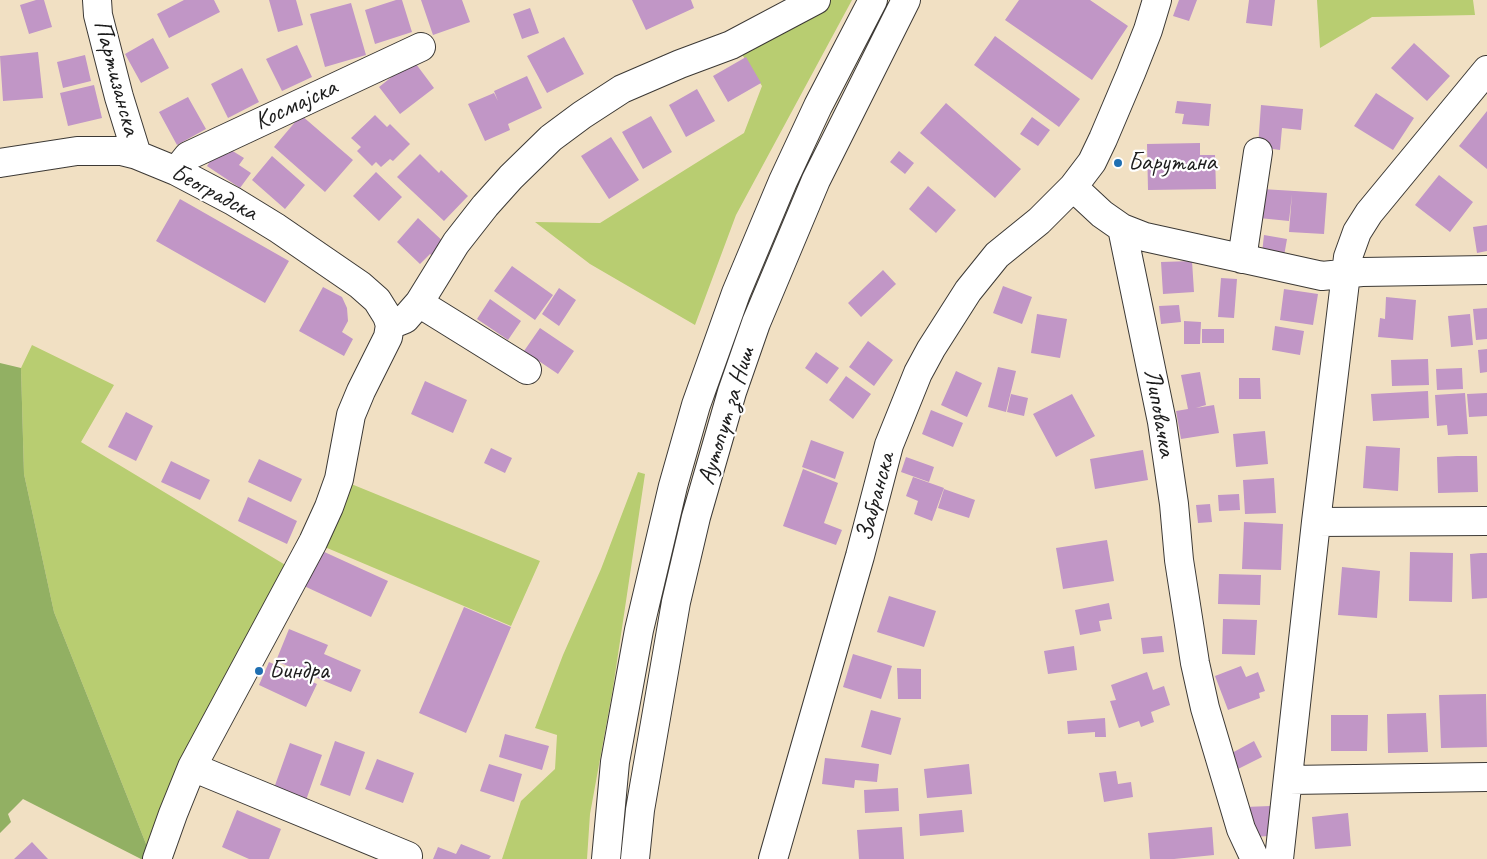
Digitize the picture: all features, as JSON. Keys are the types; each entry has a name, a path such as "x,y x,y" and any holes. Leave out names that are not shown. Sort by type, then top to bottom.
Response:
{"main road":[{"name":"Партизанска","path":"97,0 98,15 119,97 137,155"},
{"path":"157,859 192,767 317,533 339,479 352,415 361,391 388,337 390,325 405,319 419,303 456,243 480,212 511,177 551,138 622,89 731,45 816,0"},
{"name":"Аутопут за Ниш","path":"606,859 615,762 639,630 669,504 696,405 736,293 783,181 818,106 872,0"},
{"name":"Аутопут за Ниш","path":"636,859 640,810 676,602 696,517 732,392 756,323 816,180 906,0"},
{"path":"1157,0 1148,30 1103,139 1092,162 1073,187 1102,214 1122,228 1145,237 1322,276 1345,273 1487,270"},
{"name":"Космајска","path":"176,171 188,156 421,47"},
{"path":"1279,859 1345,273 1351,246 1368,213 1487,70"},
{"name":"Београдска","path":"0,163 77,151 121,151 137,155 176,171 234,201 360,285 376,300 390,325"},
{"path":"1242,259 1258,152"},
{"name":"Забранска","path":"773,859 890,445 918,373 946,322 968,291 997,256 1046,214 1073,187"},
{"name":"Липовачка","path":"1122,228 1162,422 1174,504 1179,560 1205,708 1241,829 1256,859"},
{"path":"419,303 527,370"},
{"path":"1316,522 1487,521"},
{"path":"192,767 408,856"},
{"path":"1289,780 1487,777"}],"green space":[{"path":"815,0 852,0 736,215 695,325 590,264 535,222 600,223 744,133 762,86 733,40"},
{"path":"1317,0 1473,0 1475,15 1372,17 1320,48"},
{"path":"32,345 114,385 81,442 297,572 152,859 54,612 24,474 21,368"},
{"path":"0,363 21,368 24,474 54,612 152,859 141,859 23,799 8,814 11,822 0,833"},
{"path":"638,472 645,474 613,688 590,814 587,859 502,859 521,801 555,769 557,735 535,728 563,655 601,569"},
{"path":"339,479 540,561 511,626 313,542"}],"building":[{"path":"36,0 44,0 52,27 29,34 20,5"},
{"path":"184,0 214,0 220,12 169,38 157,14"},
{"path":"269,0 296,0 303,25 278,32"},
{"path":"396,0 402,0 412,32 375,44 365,10"},
{"path":"421,0 462,0 470,22 433,35"},
{"path":"632,0 691,0 694,8 646,30"},
{"path":"1019,0 1090,0 1128,26 1092,80 1005,20"},
{"path":"1179,0 1197,0 1189,21 1173,16"},
{"path":"1249,0 1275,0 1272,26 1246,23"},
{"path":"351,3 366,55 325,67 310,14"},
{"path":"530,8 539,33 522,39 513,14"},
{"path":"995,36 1080,99 1059,127 974,65"},
{"path":"564,37 584,74 547,93 527,56"},
{"path":"153,38 169,68 141,83 125,54"},
{"path":"1414,43 1450,76 1427,101 1391,68"},
{"path":"297,45 312,77 282,91 266,59"},
{"path":"38,52 43,98 3,101 0,56"},
{"path":"85,55 91,81 63,88 57,62"},
{"path":"746,57 761,83 728,102 713,76"},
{"path":"413,60 434,88 400,114 379,87"},
{"path":"242,68 259,102 228,118 211,84"},
{"path":"527,76 542,108 508,124 510,130 485,141 468,104 494,93 498,101 494,91"},
{"path":"94,85 102,118 68,126 60,93"},
{"path":"697,89 715,121 686,137 669,105"},
{"path":"1376,93 1414,118 1393,150 1354,126"},
{"path":"188,97 206,129 177,145 159,112"},
{"path":"1177,101 1211,104 1209,126 1182,124 1184,114 1175,113"},
{"path":"946,103 1021,169 995,198 920,133"},
{"path":"1261,105 1303,109 1301,130 1282,128 1280,150 1258,147"},
{"path":"1487,111 1487,169 1459,146"},
{"path":"301,115 353,160 325,192 274,147"},
{"path":"375,115 387,127 390,124 410,144 393,161 390,159 381,167 376,162 372,166 357,151 361,147 351,138"},
{"path":"651,116 672,152 643,169 622,132"},
{"path":"1032,117 1050,130 1038,146 1020,134"},
{"path":"611,137 639,180 609,199 581,156"},
{"path":"1200,143 1200,155 1215,155 1216,189 1148,190 1147,144"},
{"path":"219,148 228,154 231,150 244,158 239,165 251,173 240,188 207,166"},
{"path":"899,151 914,163 905,174 890,162"},
{"path":"420,154 439,173 441,170 468,196 444,221 397,177"},
{"path":"272,156 305,185 285,209 252,180"},
{"path":"376,172 402,197 379,221 353,196"},
{"path":"1439,175 1473,202 1450,232 1415,205"},
{"path":"928,186 956,210 936,233 909,209"},
{"path":"1262,189 1327,193 1324,234 1289,232 1292,194 1289,221 1259,218"},
{"path":"180,199 289,261 265,303 156,241"},
{"path":"418,218 447,245 435,258 430,254 420,264 397,242"},
{"path":"1487,225 1487,251 1477,253 1473,227"},
{"path":"1264,235 1287,239 1284,256 1262,253"},
{"path":"1192,261 1194,292 1163,294 1161,262"},
{"path":"512,266 553,295 535,320 494,291"},
{"path":"883,270 896,284 861,317 848,303"},
{"path":"1221,278 1237,279 1234,318 1218,317"},
{"path":"1003,286 1032,297 1022,324 993,313"},
{"path":"323,287 342,297 347,308 348,321 342,332 353,339 344,356 299,331"},
{"path":"559,288 576,300 559,326 542,314"},
{"path":"1284,289 1318,294 1313,325 1280,320"},
{"path":"1386,297 1416,300 1413,340 1378,337 1380,318 1385,319"},
{"path":"490,299 521,321 508,340 477,319"},
{"path":"1179,305 1181,322 1161,324 1159,306"},
{"path":"1487,308 1487,339 1476,340 1473,309"},
{"path":"1037,314 1067,319 1060,358 1031,353"},
{"path":"1470,314 1473,345 1451,347 1448,316"},
{"path":"1184,321 1201,322 1200,344 1184,344"},
{"path":"1275,326 1304,331 1300,355 1272,350"},
{"path":"540,328 574,351 558,374 524,351"},
{"path":"1202,329 1224,329 1224,343 1202,343"},
{"path":"868,341 893,360 874,386 849,367"},
{"path":"1487,349 1487,372 1480,373 1478,350"},
{"path":"816,352 839,368 827,384 805,368"},
{"path":"1428,359 1429,385 1392,386 1391,360"},
{"path":"998,367 1016,371 1006,412 988,407"},
{"path":"1462,368 1463,389 1437,390 1436,369"},
{"path":"956,371 982,383 967,417 941,405"},
{"path":"1200,372 1206,405 1196,408 1214,405 1219,433 1181,439 1176,411 1188,409 1181,375"},
{"path":"846,376 871,394 853,419 829,400"},
{"path":"1239,378 1260,378 1261,399 1239,399"},
{"path":"425,381 467,400 453,433 411,414"},
{"path":"1428,391 1429,418 1373,421 1371,394"},
{"path":"1465,393 1468,434 1448,435 1447,425 1437,426 1435,395"},
{"path":"1487,393 1487,416 1469,417 1467,394"},
{"path":"1011,394 1028,398 1024,416 1007,412"},
{"path":"1072,394 1095,436 1056,457 1033,414"},
{"path":"931,410 963,423 953,447 922,434"},
{"path":"126,412 153,426 136,461 108,447"},
{"path":"1265,431 1268,464 1236,467 1233,434"},
{"path":"811,440 844,452 835,479 802,467"},
{"path":"1366,446 1400,448 1398,491 1363,488"},
{"path":"491,448 512,458 505,473 484,463"},
{"path":"1143,450 1148,480 1095,489 1090,459"},
{"path":"1477,456 1478,492 1438,493 1437,457"},
{"path":"906,457 934,467 929,482 901,472"},
{"path":"259,459 302,479 291,502 248,482"},
{"path":"171,461 210,480 200,500 161,482"},
{"path":"803,469 838,483 824,523 842,530 836,545 783,526"},
{"path":"913,477 944,488 932,521 914,514 918,501 906,496"},
{"path":"1274,478 1276,513 1245,514 1243,480"},
{"path":"944,489 975,500 969,518 938,508"},
{"path":"1239,494 1240,510 1219,511 1218,495"},
{"path":"248,497 297,521 287,544 238,521"},
{"path":"1210,504 1212,522 1198,523 1196,505"},
{"path":"1244,522 1283,524 1281,570 1242,569"},
{"path":"1107,540 1114,581 1063,589 1056,548"},
{"path":"320,550 388,581 371,617 304,586"},
{"path":"1410,552 1453,553 1452,602 1409,601"},
{"path":"1487,553 1487,598 1472,599 1470,554"},
{"path":"1342,567 1380,571 1377,618 1338,615"},
{"path":"1219,574 1261,575 1260,605 1218,604"},
{"path":"889,596 936,611 924,647 877,632"},
{"path":"1109,603 1112,619 1099,621 1101,631 1080,635 1075,610"},
{"path":"464,607 511,627 466,733 419,713"},
{"path":"1223,619 1257,620 1255,655 1222,654"},
{"path":"289,629 328,645 324,654 361,670 351,692 276,661"},
{"path":"1162,636 1164,652 1143,654 1141,638"},
{"path":"1074,646 1077,670 1048,674 1044,651"},
{"path":"853,654 892,666 881,699 843,687"},
{"path":"269,662 317,684 306,707 259,685"},
{"path":"1241,666 1246,677 1258,672 1265,691 1259,693 1260,698 1228,710 1215,676"},
{"path":"897,668 921,669 921,699 898,699"},
{"path":"1147,672 1153,690 1164,686 1170,705 1151,712 1154,722 1141,727 1139,721 1119,728 1110,701 1116,700 1111,685"},
{"path":"1486,694 1487,747 1441,748 1439,695"},
{"path":"871,710 901,718 891,755 861,747"},
{"path":"1426,713 1428,752 1388,753 1387,714"},
{"path":"1331,715 1368,715 1367,751 1331,751"},
{"path":"1105,718 1106,737 1095,737 1095,732 1068,734 1067,721"},
{"path":"505,734 549,746 542,770 499,757"},
{"path":"335,741 365,752 350,796 320,785"},
{"path":"1254,741 1262,757 1238,769 1230,754"},
{"path":"290,743 322,755 305,803 273,791"},
{"path":"825,758 879,764 877,782 855,780 854,788 822,784"},
{"path":"377,759 414,773 403,803 365,789"},
{"path":"489,764 522,774 514,802 480,791"},
{"path":"969,764 972,794 927,798 924,769"},
{"path":"1116,771 1118,784 1131,782 1133,797 1104,802 1099,773"},
{"path":"898,788 899,811 865,813 864,790"},
{"path":"1270,806 1269,836 1253,837 1245,807"},
{"path":"237,810 281,829 269,859 249,859 222,847"},
{"path":"962,810 964,832 920,836 919,814"},
{"path":"1348,813 1351,846 1315,849 1312,817"},
{"path":"902,827 904,859 859,859 857,830"},
{"path":"1212,827 1214,855 1150,859 1148,833"},
{"path":"32,842 48,859 14,859"},
{"path":"461,844 491,856 489,859 433,859 438,847 456,854"}],"place":[{"name":"Барутана","path":"1118,163"},
{"name":"Биндра","path":"259,671"}]}
